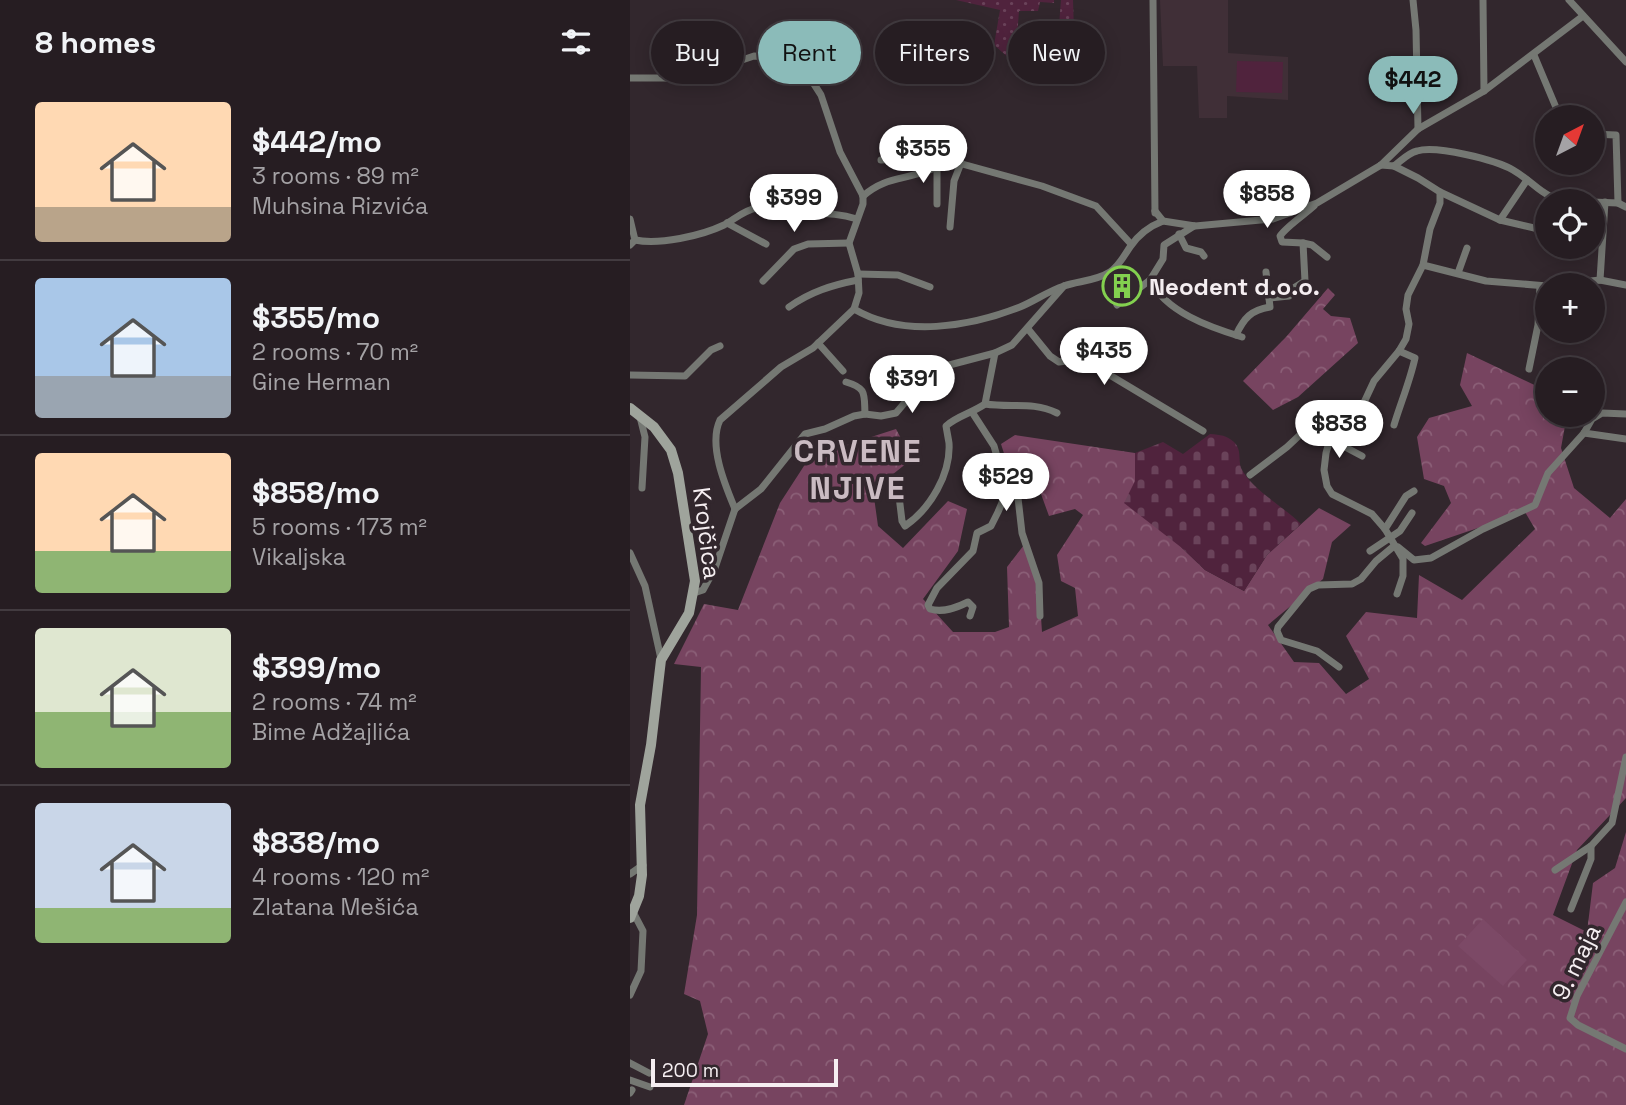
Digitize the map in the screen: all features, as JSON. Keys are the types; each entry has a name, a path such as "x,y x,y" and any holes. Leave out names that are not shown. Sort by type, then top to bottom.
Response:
{"main road":[{"name":"Krojčica","path":"630,408 653,427 671,450 678,473 694,567 694,593 689,613 662,660 640,806 643,864 639,896 632,915"}],"street":[{"path":"1151,225 1155,211 1153,0"},
{"path":"1413,0 1418,129"},
{"path":"1483,0 1484,91"},
{"path":"1569,0 1626,62"},
{"path":"1327,257 1312,245 1282,242 1282,231 1291,227 1317,204 1381,165 1418,129 1484,91 1583,16"},
{"path":"1534,55 1555,105"},
{"path":"630,78 672,78 692,75 754,56 771,57 801,73 821,95 840,152 863,196 863,204 849,243 858,277 859,293 854,309 818,343 781,367 732,407 716,428 720,469 735,509"},
{"path":"1605,135 1616,135 1618,203"},
{"path":"1394,166 1413,151 1428,148 1506,166 1539,189"},
{"path":"880,160 901,159 907,149 938,164 961,163 1054,190 1096,206 1131,244"},
{"path":"950,227 954,181 961,163"},
{"path":"863,196 876,185 926,172 938,164"},
{"path":"936,204 938,164"},
{"path":"1381,165 1394,166 1418,177 1440,192 1500,220 1535,228"},
{"path":"1500,220 1527,180"},
{"path":"1396,594 1403,576 1404,559 1372,514 1329,490 1324,470 1325,453 1330,439 1341,424 1356,415 1364,405 1374,380 1406,339 1409,324 1406,309 1408,295 1423,265 1430,229 1440,203 1440,192"},
{"path":"1605,202 1626,207"},
{"path":"854,309 870,318 915,327 975,323 1023,306 1065,286 1110,272 1121,262 1131,244 1151,225 1163,221 1195,226 1273,219 1317,204"},
{"path":"630,219 633,242 648,243 713,230 745,211 772,207 791,212 836,213 858,219"},
{"path":"1155,211 1163,221"},
{"path":"727,223 766,244"},
{"path":"1117,305 1150,280 1163,259 1164,245 1195,226"},
{"path":"1179,234 1186,248 1201,252 1205,256"},
{"path":"763,281 794,249 807,244 849,243"},
{"path":"1269,298 1289,296 1292,289 1305,281 1303,243"},
{"path":"1458,274 1467,248"},
{"path":"1423,265 1486,281 1535,285"},
{"path":"1150,280 1155,290 1183,313 1239,336 1243,320 1256,309 1270,307 1266,272"},
{"path":"789,307 824,288 858,277 898,275 930,287"},
{"path":"1605,281 1626,285"},
{"path":"694,593 703,590 715,568 735,509 761,489 805,434 825,429 854,416 891,415 929,374 945,365 995,353 1012,345 1065,286"},
{"path":"1028,329 1050,356 1059,362 1083,359 1203,431"},
{"path":"1529,369 1535,340"},
{"path":"818,343 843,371"},
{"path":"630,375 685,376 711,350 720,346"},
{"path":"1394,425 1415,358 1399,351"},
{"path":"985,404 995,353"},
{"path":"630,382 640,376"},
{"path":"846,382 859,386 864,392 865,414"},
{"path":"899,496 905,526 930,503 939,484 949,446 946,426 957,417 985,404 1039,405 1057,413"},
{"path":"1250,475 1287,447 1319,417 1364,405"},
{"path":"970,616 973,607 968,602 953,609 935,610 928,605 937,588 972,551 977,533 993,523 1004,498 1002,474 993,446 972,412"},
{"path":"1394,546 1414,560 1430,558 1535,505 1548,473 1584,433 1592,419 1602,413 1626,414"},
{"path":"640,416 645,437 642,488"},
{"path":"1350,418 1368,428"},
{"path":"1584,433 1626,439"},
{"path":"1330,439 1362,456"},
{"path":"1002,474 1018,498 1022,533 1039,583 1040,617"},
{"path":"1385,529 1406,496 1414,491"},
{"path":"1370,551 1399,531 1412,513"},
{"path":"1339,667 1317,651 1281,640 1278,627 1308,589 1318,585 1352,584 1361,579 1376,561 1394,546"},
{"name":"Krojčica","path":"630,553 645,586 662,660"},
{"name":"9. maja","path":"1555,870 1591,846 1612,823 1626,757"},
{"name":"9. maja","path":"1571,909 1591,859 1591,846"},
{"path":"630,874 643,864"},
{"name":"9. maja","path":"1626,902 1577,996 1570,1018 1578,1025 1626,1049"},
{"name":"Krojčica","path":"630,995 641,971 643,931 632,915"},
{"path":"630,1063 649,1073"},
{"path":"630,1080 650,1087"}],"shaded area":[{"path":"1160,0 1228,0 1228,53 1288,57 1288,100 1227,96 1227,118 1199,118 1197,66 1163,66"},
{"path":"1483,919 1527,960 1503,986 1458,946"}],"green space":[{"path":"956,0 1054,0 1054,3 1040,2 1038,11 1019,11 1018,21 1008,21 1008,57 994,45 1000,10"},
{"path":"1061,0 1073,0 1074,21 1059,21"},
{"path":"1237,61 1283,62 1282,93 1236,92"},
{"path":"1328,288 1335,295 1323,309 1331,316 1350,318 1358,343 1298,397 1273,410 1243,381"},
{"path":"1467,353 1535,385 1535,427 1565,427 1561,448 1574,488 1610,518 1626,499 1626,798 1577,850 1553,915 1587,932 1593,883 1615,868 1626,832 1626,1105 684,1105 708,1034 700,1001 684,994 697,915 701,667 674,664 704,604 738,610 780,503 813,452 837,448 896,429 912,459 873,490 878,526 903,548 948,501 967,509 958,551 923,599 953,632 995,632 1009,627 1007,567 1024,545 1039,587 1042,632 1078,616 1075,588 1061,581 1057,555 1083,515 1075,509 1049,516 1029,461 1008,466 1001,444 1015,435 1135,453 1135,481 1182,548 1205,570 1244,591 1267,555 1319,508 1351,525 1332,542 1323,579 1268,625 1294,662 1319,663 1346,694 1369,679 1346,636 1366,612 1417,618 1419,575 1462,600 1535,529 1525,512 1425,546 1421,543 1451,503 1444,486 1424,479 1417,437 1429,418 1472,406 1460,385"},
{"path":"1210,434 1223,436 1234,442 1246,476 1301,524 1267,555 1244,591 1205,570 1182,548 1124,503 1135,481 1135,453 1163,442 1183,454"}],"place":[{"name":"Neodent d.o.o.","path":"1122,286"}],"district":[{"name":"CRVENE NJIVE","path":"858,470"}]}
